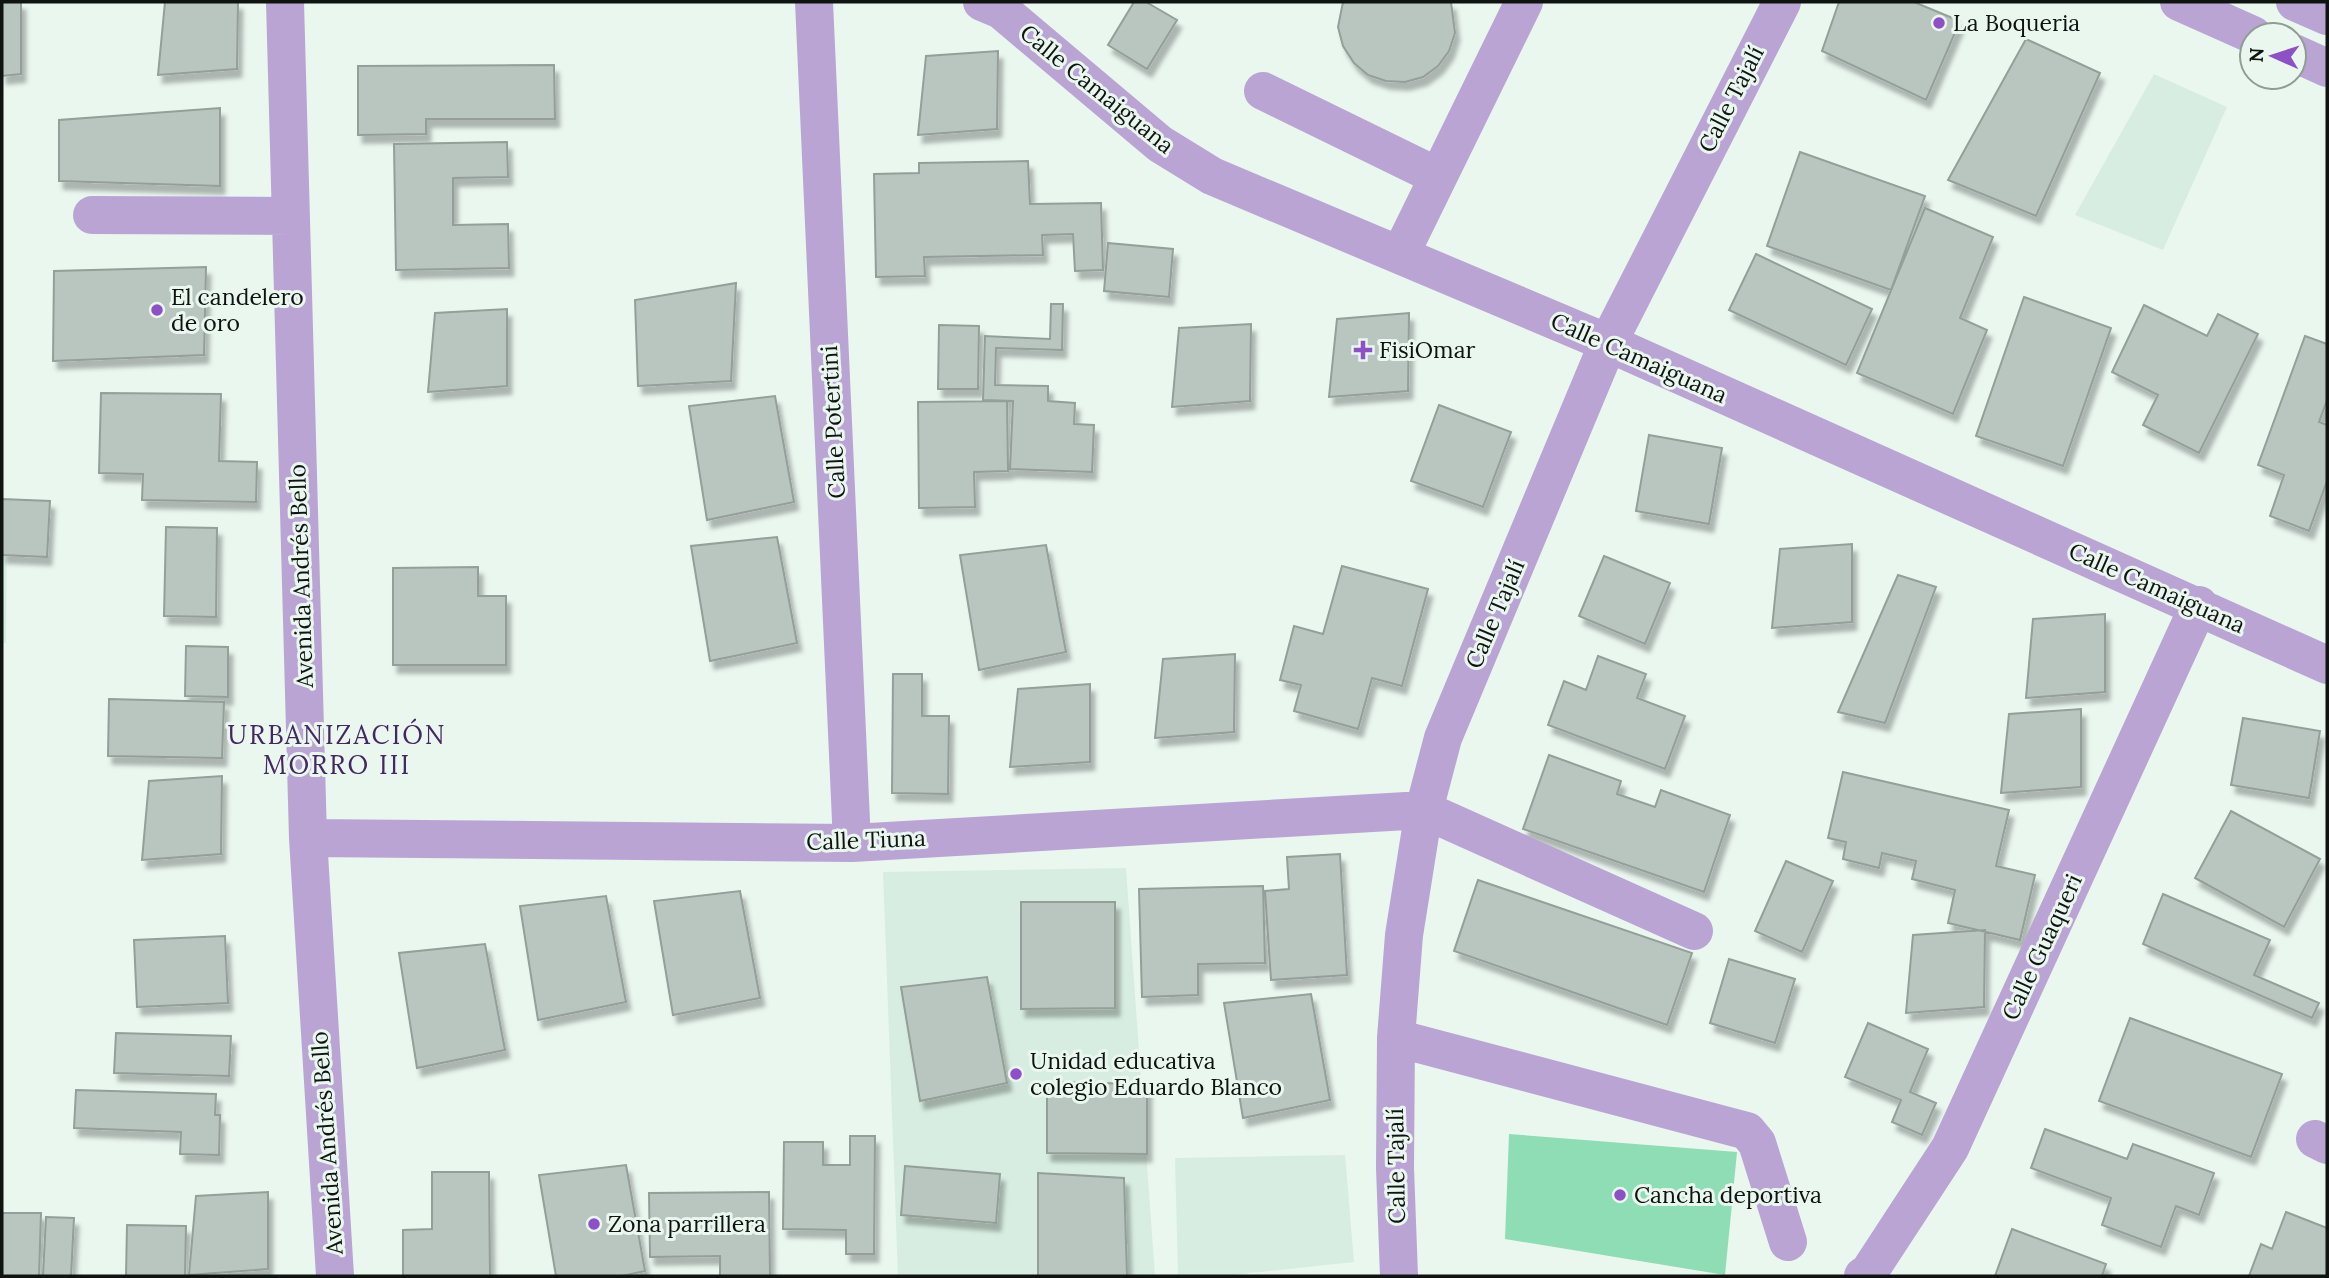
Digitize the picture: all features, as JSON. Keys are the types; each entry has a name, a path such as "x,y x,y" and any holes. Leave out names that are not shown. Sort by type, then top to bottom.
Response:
{"street":[{"name":"Avenida Andrés Bello","path":"285,2 308,838 335,1276"},
{"name":"Calle Potertini","path":"814,2 852,843"},
{"name":"Calle Camaiguana","path":"982,2 1001,10 1160,144 1212,176 1608,343 2327,665"},
{"path":"1400,255 1524,2"},
{"name":"Calle Tajalí","path":"1399,1276 1395,1167 1396,1038 1404,935 1424,810 1443,738 1608,343 1782,2"},
{"path":"2179,2 2238,28"},
{"path":"2295,2 2327,16"},
{"path":"2308,60 2327,68"},
{"path":"1263,91 1437,176"},
{"path":"92,215 292,216"},
{"name":"Calle Guaqueri","path":"1863,1276 1950,1148 2199,606"},
{"path":"1424,810 1694,931"},
{"name":"Calle Tiuna","path":"308,838 852,843 1424,810"},
{"path":"1396,1038 1747,1131 1757,1143 1788,1241"}],"shaded area":[{"path":"2154,74 2227,107 2163,250 2075,215"},
{"path":"2,525 7,525 6,643 2,643"},
{"name":"Unidad educativa colegio Eduardo Blanco","path":"1126,868 1155,1276 898,1276 883,872"},
{"path":"1345,1155 1354,1262 1223,1276 1178,1276 1175,1158"}],"green space":[{"name":"Cancha deportiva","path":"1509,1134 1737,1152 1725,1275 1505,1239"}],"building":[{"path":"2,2 21,2 21,74 2,76"},
{"path":"165,2 238,2 237,69 158,75"},
{"path":"1134,2 1146,2 1177,20 1147,69 1108,45"},
{"path":"1343,2 1451,2 1455,33 1449,51 1438,66 1423,77 1405,82 1386,81 1368,75 1354,63 1343,46 1338,27"},
{"path":"1839,2 1914,2 1960,21 1926,100 1822,51"},
{"path":"2026,39 2100,73 2036,216 1948,180"},
{"path":"998,51 997,129 918,135 926,56"},
{"path":"554,65 555,119 426,119 426,134 358,135 358,66"},
{"path":"220,108 220,186 59,181 59,120"},
{"path":"507,142 508,177 453,178 453,225 508,224 509,268 396,270 394,144"},
{"path":"1800,152 1925,196 1891,290 1767,246"},
{"path":"1028,161 1030,204 1101,203 1103,270 1075,271 1073,234 1042,235 1043,255 924,257 925,276 876,277 874,174 919,173 919,163"},
{"path":"1925,208 1993,237 1960,318 1987,330 1953,414 1857,373"},
{"path":"1108,243 1173,249 1169,297 1104,291"},
{"path":"1756,254 1872,309 1846,365 1729,310"},
{"path":"206,267 204,355 53,361 54,271"},
{"path":"736,283 731,381 638,386 635,300"},
{"path":"2024,297 2111,328 2063,466 1976,436"},
{"path":"1051,304 1063,304 1062,350 996,348 995,385 1048,386 1048,401 1075,403 1074,424 1094,425 1092,472 1010,469 1013,401 983,400 985,336 1050,339"},
{"path":"2144,305 2207,336 2218,314 2258,334 2199,453 2143,425 2158,395 2112,372"},
{"path":"507,309 507,386 428,392 435,313"},
{"path":"1409,313 1408,391 1329,397 1337,319"},
{"path":"1251,324 1250,401 1172,407 1179,328"},
{"path":"939,325 979,326 978,389 938,389"},
{"path":"2305,336 2327,344 2327,400 2319,422 2327,425 2327,481 2309,531 2270,516 2284,475 2258,465"},
{"path":"101,393 221,394 219,461 257,462 256,502 142,500 143,474 99,473"},
{"path":"775,396 794,502 707,520 689,406"},
{"path":"1007,401 1008,471 974,472 975,507 919,508 918,402"},
{"path":"1439,405 1511,432 1483,507 1411,481"},
{"path":"1649,435 1722,448 1709,524 1636,511"},
{"path":"2,499 50,501 47,557 2,555"},
{"path":"166,527 217,528 216,617 164,616"},
{"path":"777,537 797,643 710,661 691,546"},
{"path":"1852,544 1852,622 1772,628 1780,549"},
{"path":"1046,545 1066,652 979,670 960,555"},
{"path":"1604,556 1670,583 1645,644 1579,616"},
{"path":"1342,566 1428,589 1402,686 1372,678 1358,729 1294,711 1301,685 1280,680 1294,626 1323,634"},
{"path":"478,567 478,596 506,596 506,665 393,665 393,568"},
{"path":"1898,575 1936,587 1885,723 1838,712"},
{"path":"2105,614 2105,692 2026,698 2033,619"},
{"path":"186,646 228,647 228,697 185,696"},
{"path":"1235,654 1234,732 1155,738 1163,659"},
{"path":"1598,656 1646,674 1637,698 1685,716 1665,769 1548,725 1564,681 1586,690"},
{"path":"893,674 922,674 922,716 949,716 948,794 892,793"},
{"path":"1090,684 1090,762 1010,767 1018,689"},
{"path":"109,699 224,702 222,758 108,756"},
{"path":"2081,709 2081,787 2001,793 2009,714"},
{"path":"2243,718 2320,731 2309,798 2231,785"},
{"path":"1549,755 1621,781 1617,794 1655,807 1661,790 1730,815 1704,892 1523,829"},
{"path":"1843,772 2009,810 1996,866 2035,875 2020,940 1948,923 1955,890 1912,879 1916,861 1882,853 1879,868 1843,859 1846,842 1828,838"},
{"path":"222,776 221,854 142,860 149,781"},
{"path":"2231,811 2320,859 2284,927 2195,878"},
{"path":"1340,854 1347,975 1271,980 1265,891 1289,889 1287,857"},
{"path":"1786,861 1833,881 1802,952 1755,931"},
{"path":"1478,880 1692,953 1667,1025 1454,951"},
{"path":"1263,886 1265,963 1198,964 1198,995 1142,997 1139,889"},
{"path":"740,891 760,998 673,1015 654,901"},
{"path":"2163,894 2270,940 2254,975 2319,1003 2312,1018 2143,944"},
{"path":"606,896 626,1002 538,1020 520,906"},
{"path":"1021,902 1115,902 1115,1008 1021,1009"},
{"path":"1985,930 1984,1007 1906,1013 1913,935"},
{"path":"225,936 228,1003 137,1007 134,940"},
{"path":"485,944 505,1050 417,1068 399,953"},
{"path":"1729,959 1795,979 1775,1043 1710,1023"},
{"path":"987,977 1007,1083 920,1101 901,987"},
{"path":"1311,994 1330,1100 1243,1118 1224,1003"},
{"path":"2130,1018 2282,1074 2251,1157 2099,1101"},
{"path":"1868,1023 1928,1049 1910,1092 1936,1103 1922,1135 1892,1122 1901,1100 1845,1077"},
{"path":"116,1033 231,1036 229,1076 114,1073"},
{"path":"1047,1082 1147,1084 1147,1154 1047,1153"},
{"path":"76,1090 216,1094 215,1115 220,1115 219,1155 180,1154 181,1132 74,1128"},
{"path":"2045,1129 2127,1159 2133,1144 2214,1173 2199,1215 2176,1206 2161,1247 2102,1225 2111,1198 2031,1168"},
{"path":"850,1136 875,1136 874,1254 846,1254 846,1230 783,1229 784,1142 823,1142 823,1165 850,1165"},
{"path":"626,1165 645,1271 622,1276 556,1276 539,1175"},
{"path":"905,1166 1000,1174 996,1223 901,1215"},
{"path":"432,1172 489,1172 490,1276 403,1276 403,1230 432,1229"},
{"path":"1038,1173 1124,1178 1127,1276 1038,1276"},
{"path":"268,1192 268,1269 189,1275 196,1196"},
{"path":"769,1192 770,1276 720,1276 720,1256 650,1257 649,1193"},
{"path":"2286,1212 2327,1228 2327,1276 2249,1276 2261,1244 2272,1249"},
{"path":"2,1213 41,1213 39,1276 2,1276"},
{"path":"46,1217 74,1218 71,1276 43,1276"},
{"path":"127,1225 186,1226 185,1276 126,1276"},
{"path":"2012,1229 2106,1264 2102,1276 1995,1276"}],"place":[{"name":"La Boqueria","path":"1939,23"},
{"name":"El candelero de oro","path":"157,310"},
{"name":"FisiOmar","path":"1363,350"},
{"name":"Unidad educativa colegio Eduardo Blanco","path":"1016,1074"},
{"name":"Cancha deportiva","path":"1620,1195"},
{"name":"Zona parrillera","path":"594,1224"}],"district":[{"name":"URBANIZACIÓN MORRO III","path":"337,750"}]}
